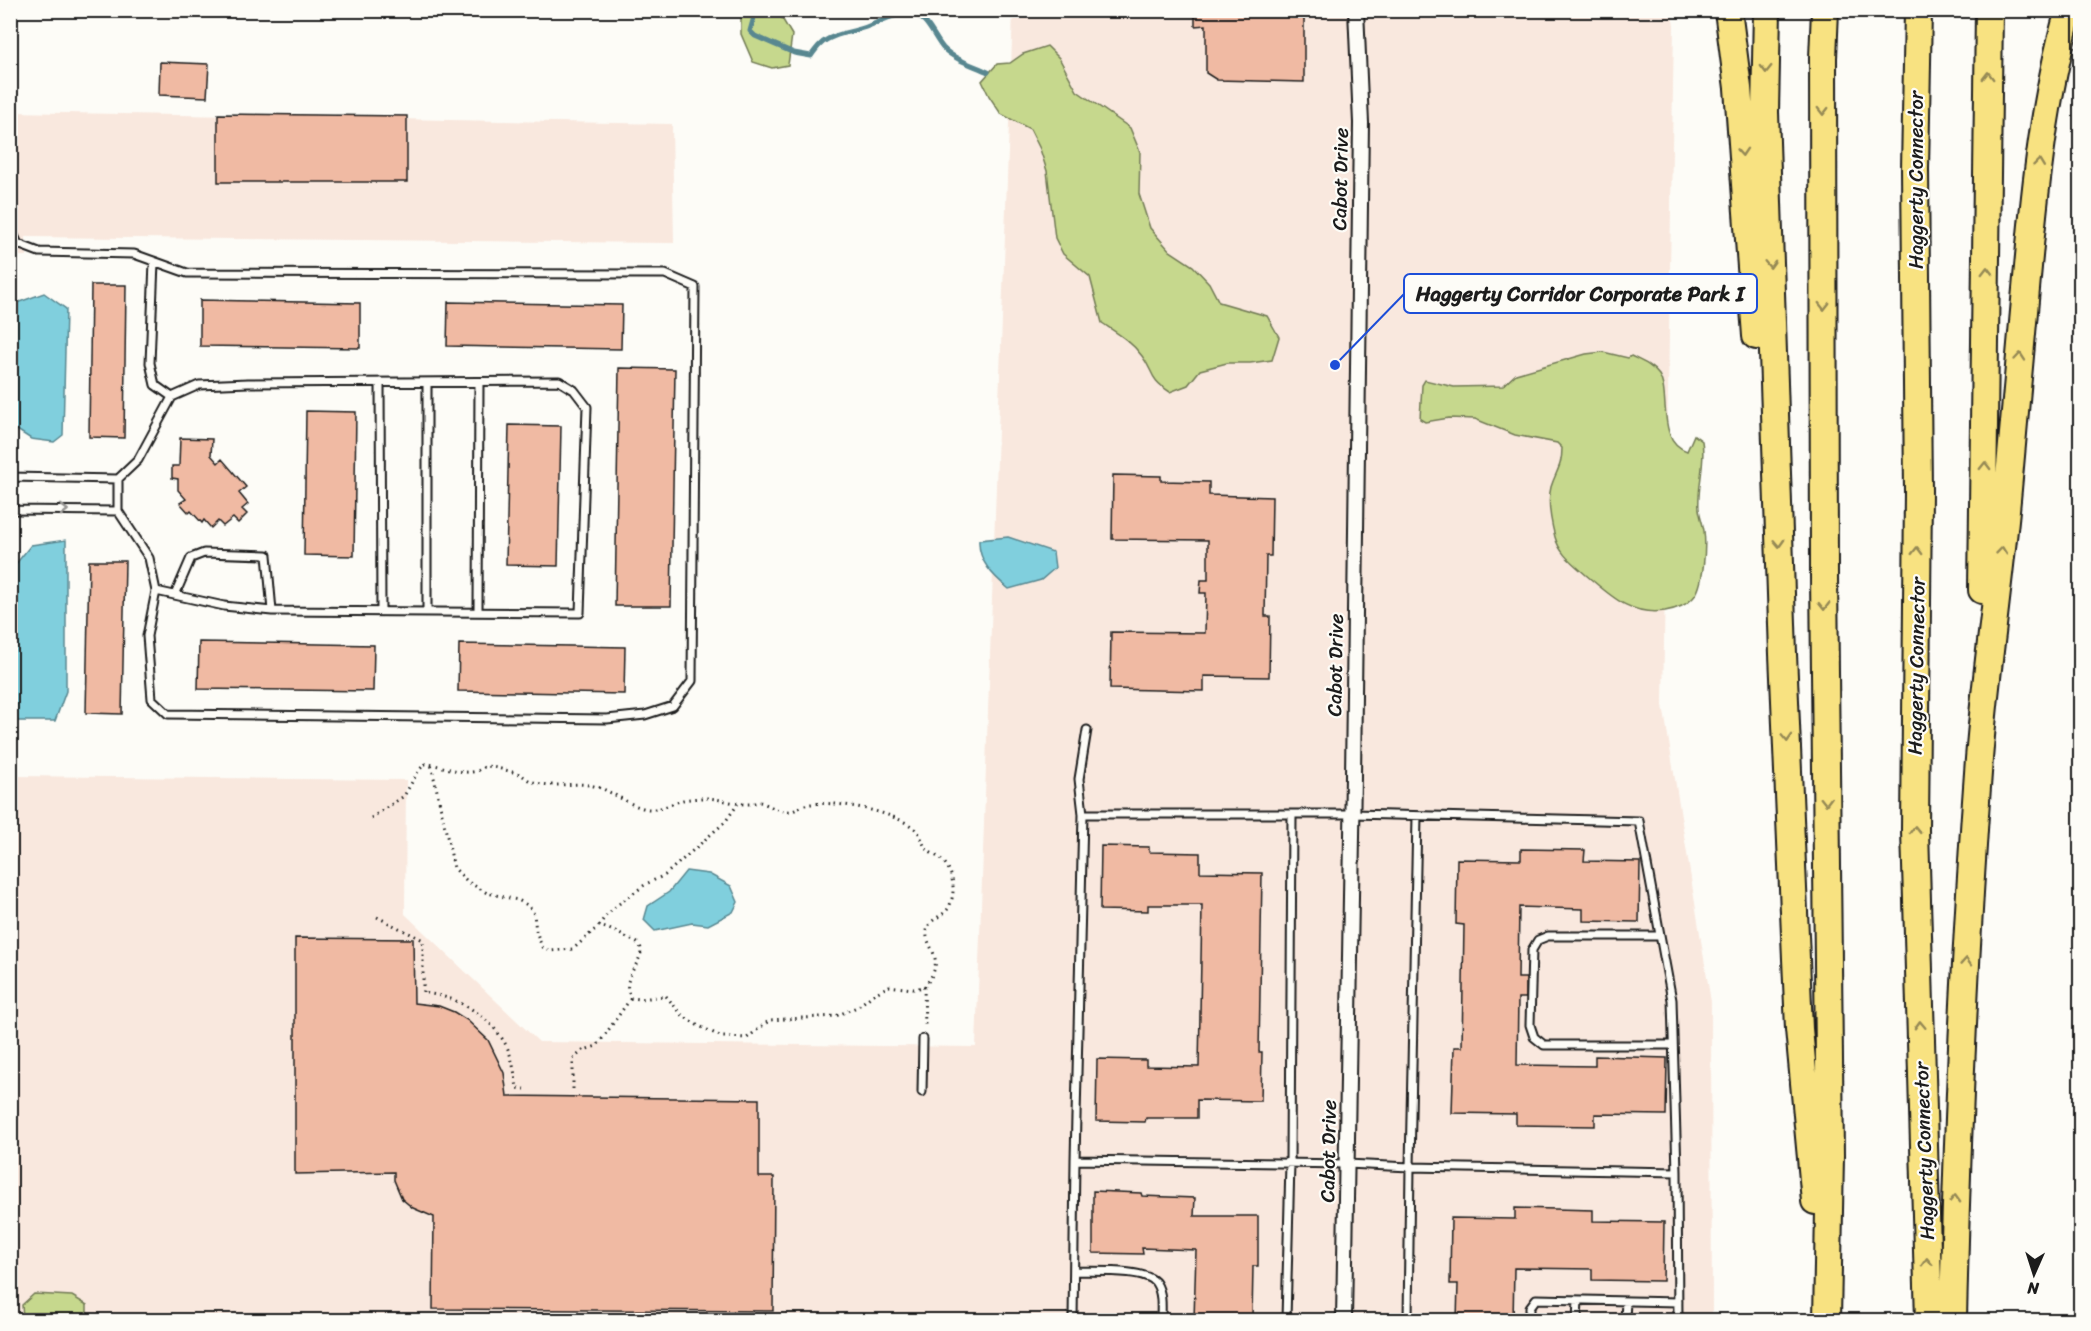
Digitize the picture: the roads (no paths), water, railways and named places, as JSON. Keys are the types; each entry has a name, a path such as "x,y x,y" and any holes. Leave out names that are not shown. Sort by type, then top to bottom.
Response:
{"highway":[{"path":"1728,10 1738,88 1759,370 1778,503"},
{"path":"1767,10 1765,112 1799,1029 1827,1308"},
{"path":"1826,10 1823,58 1824,575 1830,1156 1827,1308"},
{"name":"Haggerty Connector","path":"1918,10 1915,169 1918,491 1915,830 1929,1320"},
{"path":"1979,755 1989,10"},
{"path":"1953,1320 1965,971 1979,755 2006,514 2041,142 2050,87 2069,10"}],"street":[{"name":"Cabot Drive","path":"1344,1320 1353,814 1361,123 1356,10"}],"lane":[{"path":"11,203 11,229 18,244 39,252 134,254 187,273 664,274 695,287 692,681 673,706 645,715 608,719 168,714 152,699 147,636 156,591 149,558 118,511 118,479"},
{"path":"154,262 150,363 155,385 172,397"},
{"path":"118,511 11,510 11,477 118,479 138,460 172,397 199,385 559,381 574,390 587,407 580,613 272,611 224,606 156,591"},
{"path":"380,382 381,612"},
{"path":"427,382 427,612"},
{"path":"478,612 479,382"},
{"path":"175,595 191,558 197,555 204,553 267,555 272,611"},
{"path":"1073,1320 1083,814 1078,779 1087,730"},
{"path":"1083,814 1353,814 1639,821 1672,1000 1678,1320"},
{"path":"1286,1320 1290,1163 1292,814"},
{"path":"1408,1320 1416,816"},
{"path":"1660,936 1548,936 1538,940 1532,950 1530,1025 1534,1037 1544,1045 1673,1045"},
{"path":"922,1092 923,1039"},
{"path":"1076,1160 1677,1172"},
{"path":"1074,1271 1147,1276 1155,1281 1159,1289 1161,1320"},
{"path":"1530,1320 1530,1307 1536,1299 1678,1302"},
{"path":"1577,1320 1578,1300"},
{"path":"1625,1320 1626,1301"}],"water":[{"path":"44,293 66,309 63,435 54,442 31,439 11,426 11,305"},
{"path":"1008,537 1053,552 1055,568 1041,580 1009,589 988,568 979,548 979,540"},
{"path":"66,540 66,691 55,721 11,721 11,570 31,545"},
{"path":"686,871 709,874 731,886 738,902 733,912 708,925 692,923 655,931 644,920 648,906 669,892"}],"waterway":[{"path":"756,10 750,31 755,36 794,53 811,56 823,42 836,35 863,28 896,15 910,14 925,21 948,52 988,72"}],"place":[{"name":"Haggerty Corridor Corporate Park I","path":"1335,365"}]}
